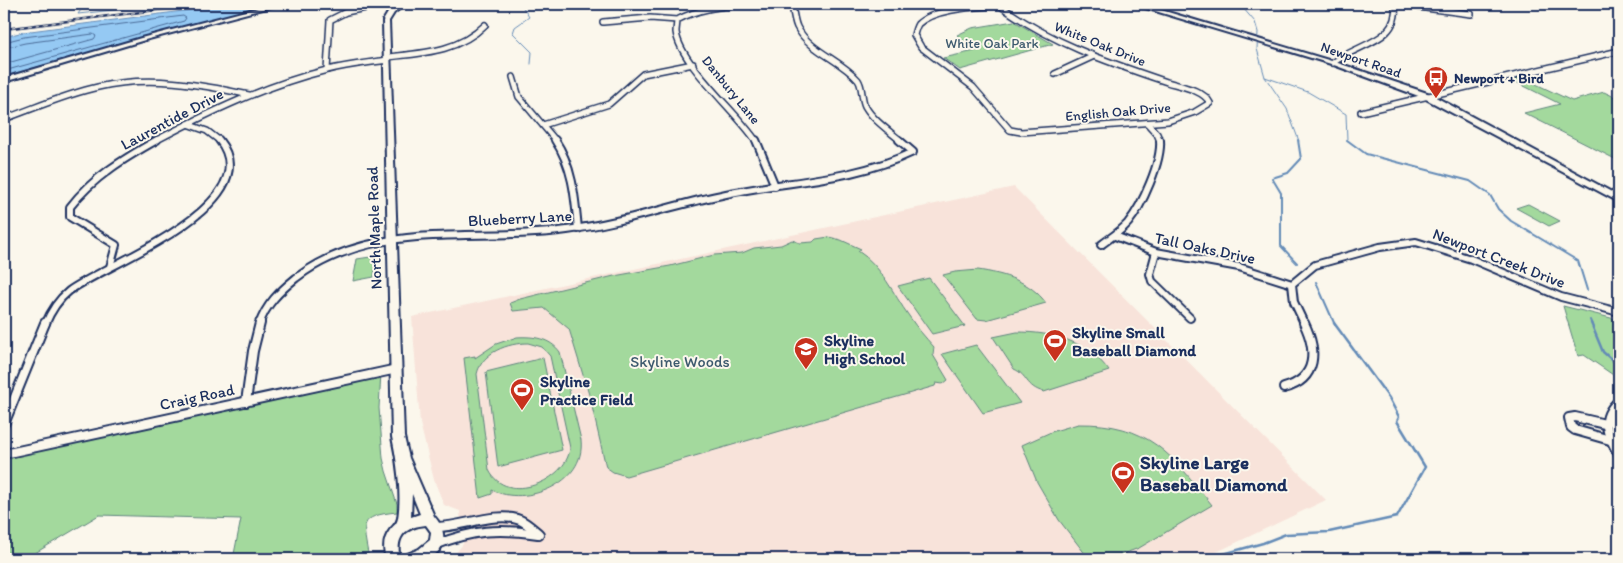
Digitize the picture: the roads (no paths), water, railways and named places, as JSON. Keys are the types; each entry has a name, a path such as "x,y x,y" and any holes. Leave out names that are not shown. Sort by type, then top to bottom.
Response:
{"street":[{"path":"4,80 135,42 279,4"},
{"path":"327,70 330,20 346,12 385,4"},
{"name":"North Maple Road","path":"403,4 391,12 386,21 398,437 403,458 433,523"},
{"path":"603,22 650,18 677,20 696,12 744,4"},
{"name":"Blueberry Lane","path":"246,402 259,326 267,306 281,291 306,271 330,258 392,241 435,235 515,236 578,229 729,193 856,172 913,152 873,117 864,104 860,83 857,78 844,65 813,47 802,35 796,25 792,4"},
{"name":"White Oak Drive","path":"999,4 1038,30 1094,56 1200,93"},
{"name":"English Oak Drive","path":"999,4 935,14 918,22 914,28 914,34 921,47 973,87 1010,130 1019,132 1147,123 1186,117 1200,111 1210,103 1200,93"},
{"name":"Newport Road","path":"1135,4 1333,63 1427,96 1619,199"},
{"path":"1333,63 1354,49 1382,37 1392,28 1397,14 1395,4 1471,14"},
{"name":"Danbury Lane","path":"677,20 675,31 694,64 715,94 742,122 755,140 775,186"},
{"name":"Laurentide Drive","path":"110,267 116,245 70,217 70,207 76,198 94,181 129,156 186,124 249,95 327,70 462,44 476,35 485,24"},
{"path":"1361,112 1619,51"},
{"path":"1055,74 1094,56"},
{"path":"543,125 609,104 634,80 644,74 694,64"},
{"path":"513,77 515,89 528,110 556,142 571,174 575,193 578,229"},
{"path":"4,120 91,89 126,82 170,81 249,95"},
{"path":"1101,245 1115,236 1130,219 1159,155 1160,142 1147,123"},
{"path":"4,424 25,376 45,322 54,306 69,292 184,225 206,206 224,184 229,168 227,152 220,140 205,129 186,124"},
{"name":"Tall Oaks Drive","path":"1115,236 1156,252 1239,267 1292,284"},
{"name":"Newport Creek Drive","path":"1292,284 1315,265 1380,247 1416,242 1471,259 1561,298 1619,312"},
{"path":"1156,252 1150,274 1152,281 1190,318"},
{"path":"1284,388 1299,385 1309,372 1313,361 1314,349 1311,336 1295,306 1292,284"},
{"name":"Craig Road","path":"4,454 397,369"},
{"path":"1619,401 1608,411 1605,424 1610,440 1619,454"},
{"path":"1605,424 1575,417 1569,420 1571,427 1579,432 1610,440"},
{"name":"North Maple Road","path":"403,458 402,477 407,501 403,525"},
{"path":"396,559 390,546 392,538 403,525 412,522 455,527 480,520 518,519 539,534 504,528 478,529 455,536 434,546 417,558"},
{"path":"433,523 437,538 434,546"}],"water":[{"path":"220,4 268,4 4,76 4,37 23,32 183,11"}],"waterway":[{"path":"85,4 78,14 167,4"},
{"path":"521,4 529,17 515,27 513,33 532,52 531,64"},
{"path":"1236,4 1243,8 1255,22 1258,32 1257,49 1265,77"},
{"path":"1265,77 1308,92 1346,114 1347,140"},
{"path":"1265,77 1287,109 1299,141"},
{"path":"1297,263 1281,246 1281,193 1272,178 1288,173 1301,159 1298,140"},
{"path":"1347,140 1366,154 1470,181 1490,195 1498,209 1511,221 1578,261 1587,290"},
{"path":"1316,282 1334,323"},
{"path":"1590,320 1592,325"},
{"path":"1214,559 1216,556 1263,543 1286,534 1329,532 1397,517 1425,467 1397,421 1399,417 1389,398 1334,323"},
{"path":"1591,323 1603,352 1619,366"}],"railway":[{"path":"4,29 205,4"}],"place":[{"name":"Newport + Bird","path":"1436,99"},
{"name":"Skyline Small Baseball Diamond","path":"1055,362"},
{"name":"Skyline High School","path":"806,370"},
{"name":"Skyline Practice Field","path":"522,411"},
{"name":"Skyline Large Baseball Diamond","path":"1123,494"}],"park label":[{"name":"White Oak Park","path":"992,43"},
{"name":"Skyline Woods","path":"680,361"}]}
